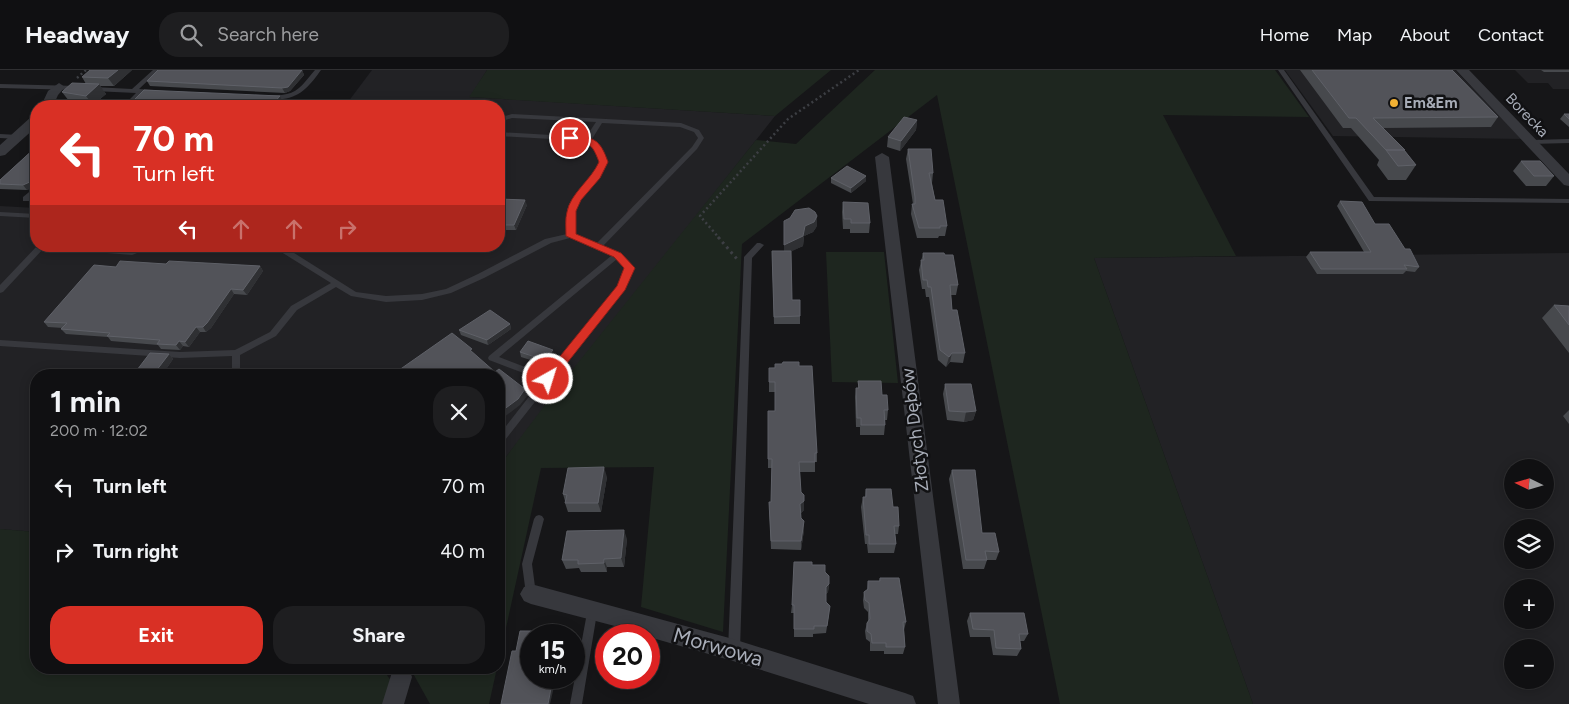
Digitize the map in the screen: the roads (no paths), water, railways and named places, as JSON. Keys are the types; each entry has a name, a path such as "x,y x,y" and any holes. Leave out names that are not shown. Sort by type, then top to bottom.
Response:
{"street":[{"name":"Borecka","path":"1462,70 1566,176"},
{"path":"50,100 52,94 59,87"},
{"path":"0,152 30,126"},
{"name":"Złotych Dębów","path":"882,157 949,704"},
{"name":"Morwowa","path":"531,594 734,650 905,704"},
{"path":"393,704 401,677"}],"lane":[{"path":"134,90 156,70"},
{"path":"266,97 286,98 300,92 318,70"},
{"path":"1280,70 1372,198 1569,201"},
{"path":"0,86 158,92"},
{"path":"132,100 142,91"},
{"path":"505,118 512,116 681,125 697,130 701,138 695,148 598,247"},
{"path":"588,139 600,121"},
{"path":"505,134 588,139 598,147 603,162 597,176 576,199 572,211 571,236"},
{"path":"0,136 18,137"},
{"path":"1531,142 1569,141"},
{"path":"26,199 30,195"},
{"path":"0,214 30,216"},
{"path":"0,223 9,214"},
{"path":"284,252 354,294 386,299 422,297 448,291 548,241 571,236 618,255 630,268 621,287 505,433"},
{"path":"734,650 747,270 748,257 760,245"},
{"path":"0,290 38,252"},
{"path":"548,379 492,358 618,255"},
{"path":"0,343 180,355 236,352 273,334 294,308 336,284"},
{"path":"236,352 236,369"},
{"path":"531,594 527,564 539,519"},
{"path":"576,704 592,612"}],"place":[{"name":"Em&Em","path":"1394,103"}]}
